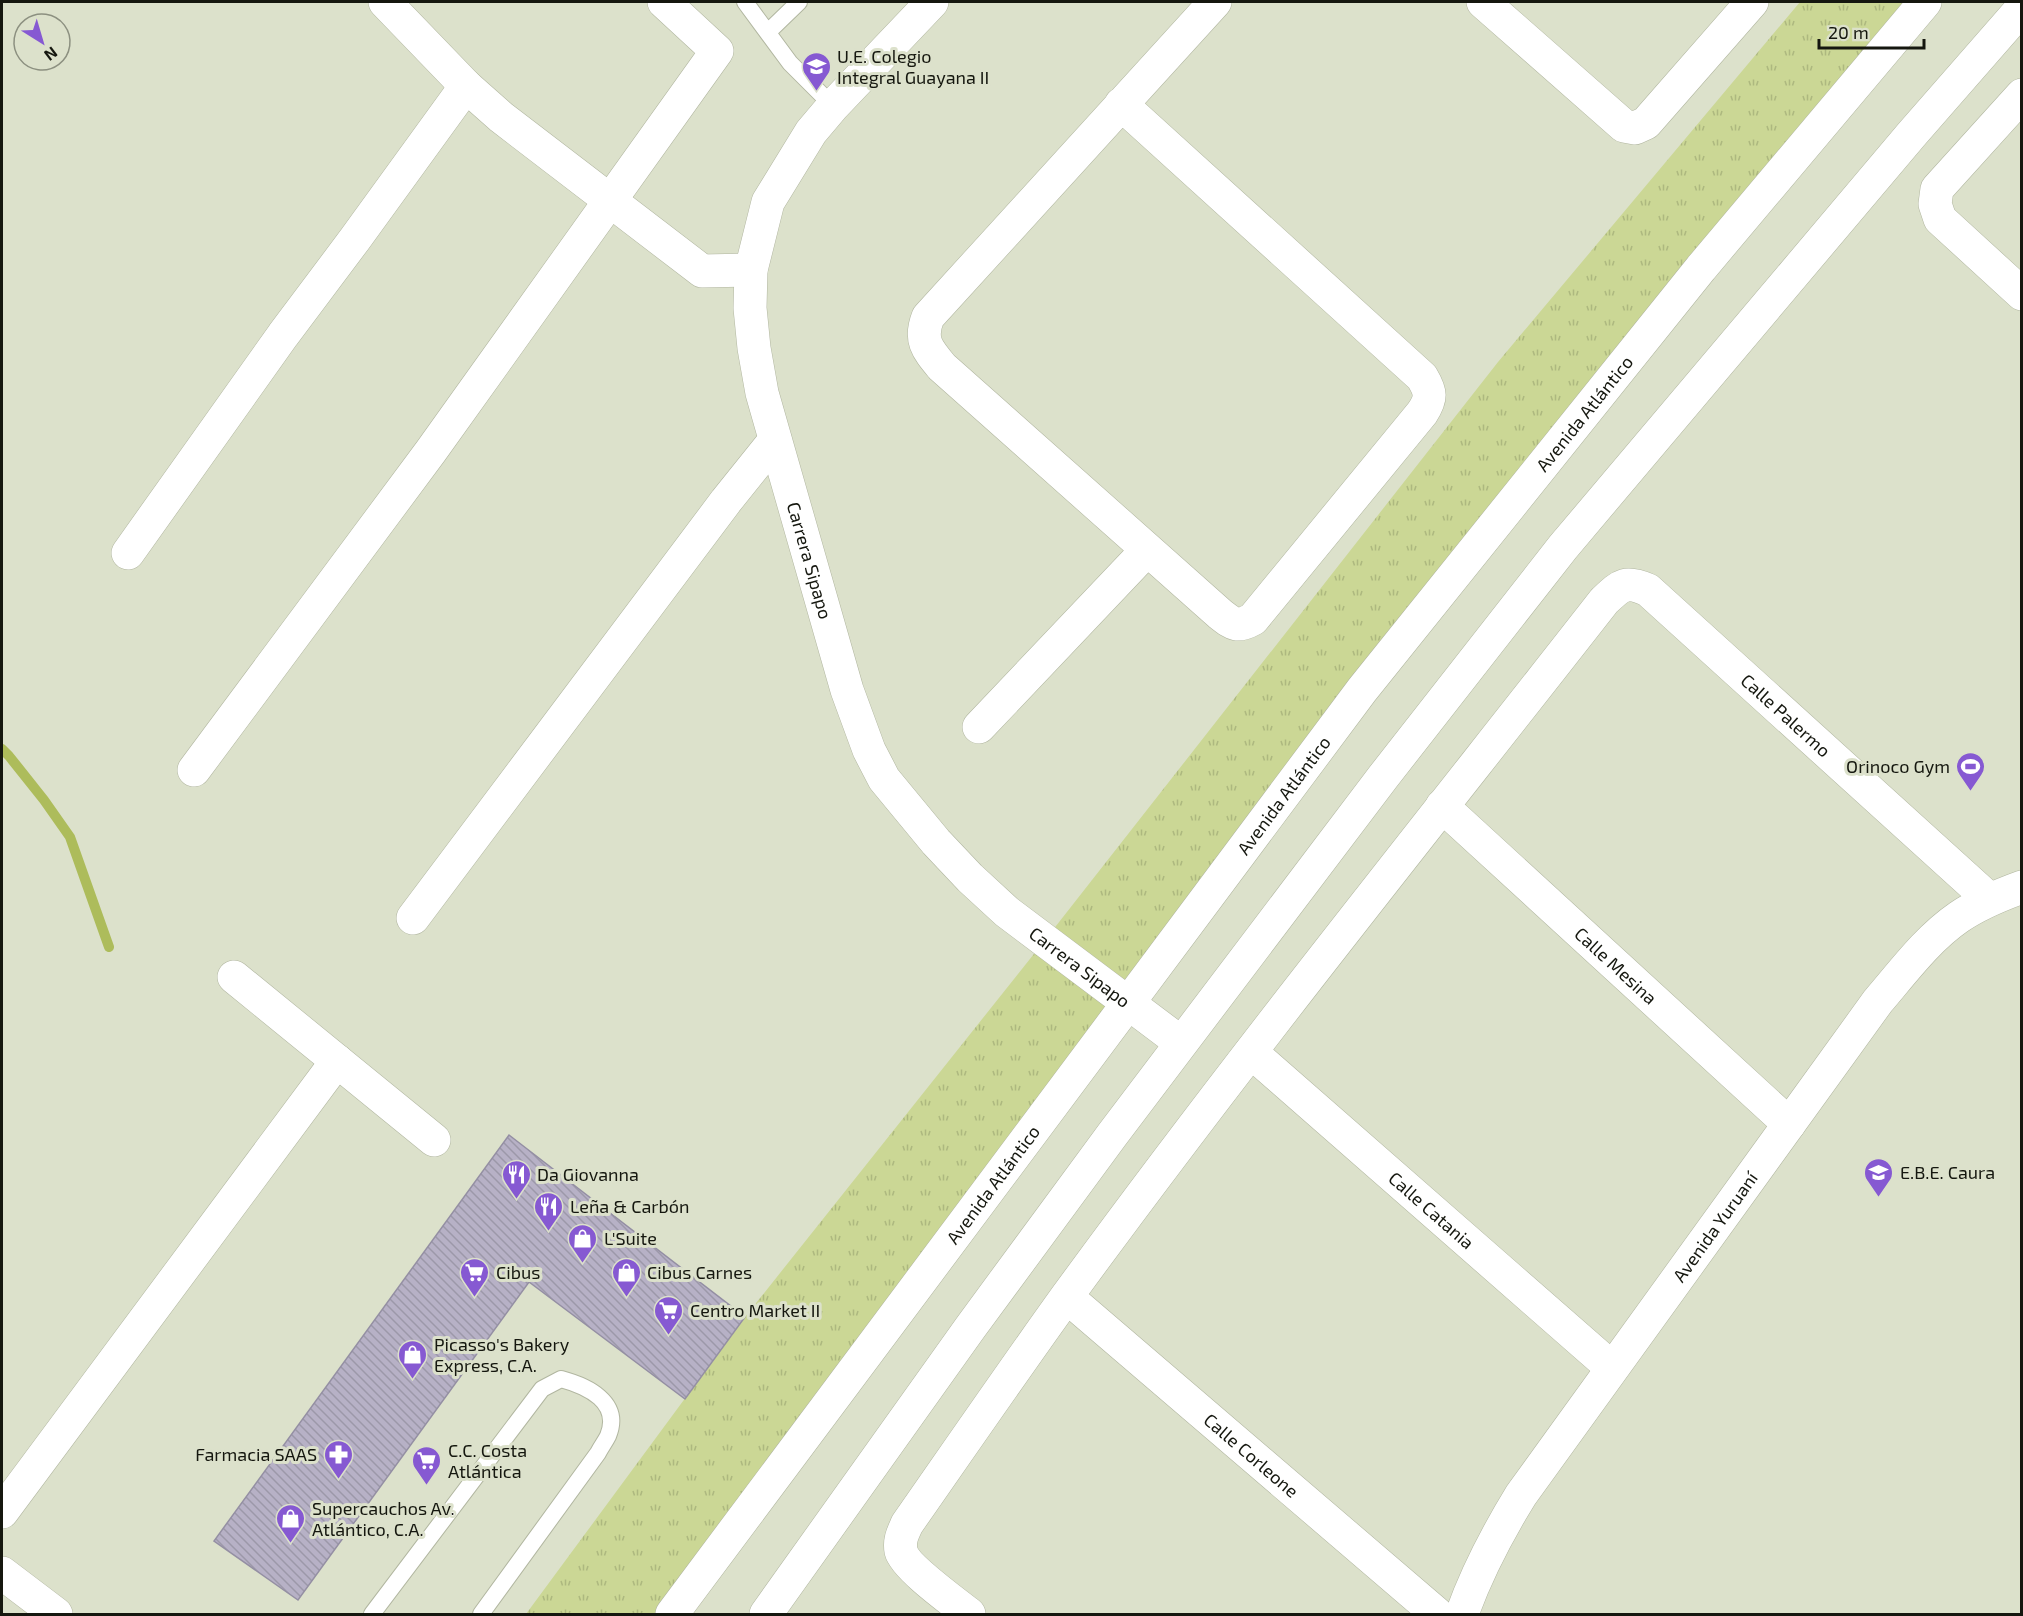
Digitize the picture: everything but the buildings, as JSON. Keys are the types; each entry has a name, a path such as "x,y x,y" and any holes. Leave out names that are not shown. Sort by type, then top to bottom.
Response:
{"street":[{"path":"385,2 466,86 501,117 702,271 751,270"},
{"path":"194,770 424,461 717,51 664,2"},
{"name":"Carrera Sipapo","path":"932,2 811,132 768,202 751,270 750,308 762,393 847,690 869,750 884,779 936,842 970,878 1000,905 1180,1042"},
{"path":"1483,2 1624,126 1635,128 1646,123 1752,2"},
{"name":"Avenida Atlántico","path":"672,1614 1362,690 1708,259 1925,2"},
{"path":"1121,104 1422,377 1429,389 1430,403 1253,619 1243,624 1233,623 1220,614 942,367 930,353 924,341 923,329 928,317 1121,104 1207,4"},
{"path":"766,1614 977,1318 1180,1042 1383,777 1563,547 1911,135 2022,8"},
{"path":"128,553 269,354 466,86"},
{"path":"2022,95 1937,189 1935,204 1940,219 2022,294"},
{"path":"412,918 726,501 775,440"},
{"path":"979,727 1147,550"},
{"name":"Calle Palermo","path":"1442,806 1604,601 1618,587 1633,584 1648,590 1989,899"},
{"path":"969,1614 912,1567 902,1553 900,1538 1067,1296 1251,1052 1442,806"},
{"name":"Calle Mesina","path":"1442,806 1789,1124"},
{"name":"Avenida Yuruaní","path":"1462,1614 1473,1582 1492,1543 1521,1494 1878,1001 1926,946 1958,917 1989,899 2022,887"},
{"path":"234,977 434,1140"},
{"name":"Calle Catania","path":"1251,1052 1612,1368"},
{"path":"2,1512 337,1061"},
{"name":"Calle Corleone","path":"1067,1296 1437,1614"},
{"path":"2,1573 56,1614"}],"lane":[{"path":"745,2 790,63 833,106"},
{"path":"768,32 799,2"},
{"path":"372,1614 542,1389 561,1379 582,1384 601,1398 611,1415 609,1435 481,1614"}],"green space":[{"path":"1800,2 1925,2 1701,268 672,1614 526,1614 745,1317 1045,940 1498,362"}],"waterway":[{"path":"2,749 44,800 70,837 109,947"}],"place":[{"name":"U.E. Colegio Integral Guayana II","path":"816,92"},
{"name":"Orinoco Gym","path":"1971,792"},
{"name":"E.B.E. Caura","path":"1879,1198"},
{"name":"Da Giovanna","path":"516,1200"},
{"name":"Leña & Carbón","path":"549,1232"},
{"name":"L'Suite","path":"583,1264"},
{"name":"Cibus","path":"475,1298"},
{"name":"Cibus Carnes","path":"626,1298"},
{"name":"Centro Market II","path":"669,1336"},
{"name":"Picasso's Bakery Express, C.A.","path":"413,1380"},
{"name":"Farmacia SAAS","path":"338,1480"},
{"name":"C.C. Costa Atlántica","path":"427,1486"},
{"name":"Supercauchos Av. Atlántico, C.A.","path":"291,1544"}]}
